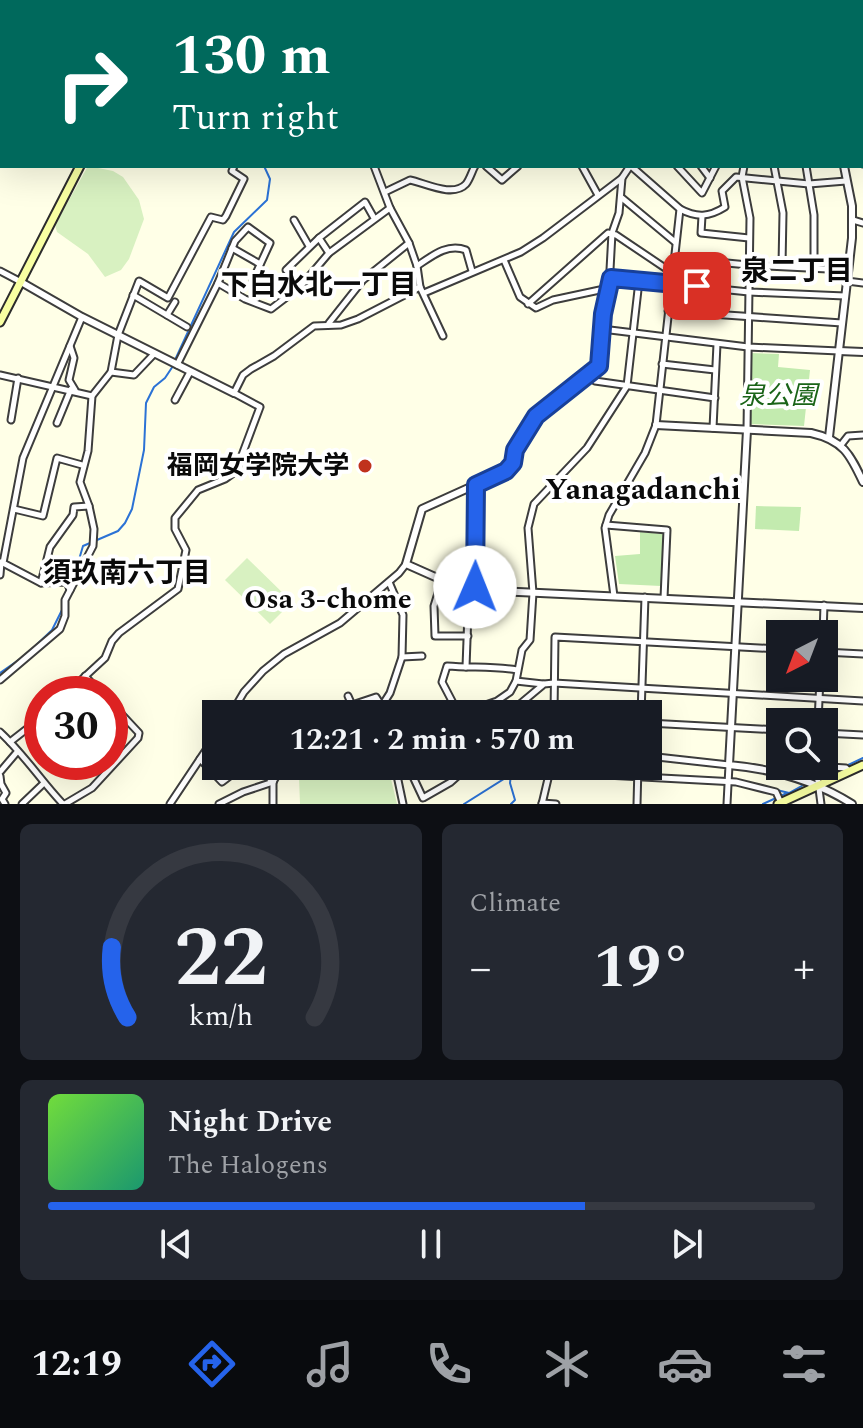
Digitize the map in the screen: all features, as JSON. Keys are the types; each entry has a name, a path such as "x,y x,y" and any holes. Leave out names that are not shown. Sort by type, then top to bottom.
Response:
{"main road":[{"path":"0,322 79,168"},
{"path":"779,800 814,781 863,765"}],"street":[{"path":"0,680 60,629 70,590 93,546 94,529 80,482 88,451 92,396 111,372 118,335 139,281 168,298 211,217 223,220 226,216 244,179 232,171 233,168"},
{"path":"377,168 390,208 409,243 420,287 443,336"},
{"path":"385,192 410,180 437,189 458,189 466,184 474,168"},
{"path":"488,168 502,180 516,168"},
{"path":"583,168 598,195"},
{"path":"424,293 504,260 543,238 622,178 630,168"},
{"path":"633,168 692,216 714,214 725,207 722,191 736,177 809,184 846,181"},
{"path":"679,168 702,193 715,168"},
{"path":"702,168 710,178"},
{"path":"727,804 747,430 750,218 742,177 744,168"},
{"path":"774,168 783,213 782,265"},
{"path":"806,168 814,215 814,267"},
{"path":"829,437 853,220 844,168"},
{"path":"239,700 263,671 284,654 340,623 389,582 406,564 422,509 506,471 536,416 599,366 611,278 612,233 621,197 622,178"},
{"path":"621,197 675,242"},
{"path":"286,270 309,246 365,202 374,218"},
{"path":"218,283 245,299 271,309 301,286 329,253 390,208"},
{"path":"614,596 606,525 645,453 656,425 680,209"},
{"path":"702,216 701,233 749,238"},
{"path":"294,220 309,246"},
{"path":"853,220 863,223"},
{"path":"177,365 232,248 248,227 270,243 253,280"},
{"path":"528,304 608,233 672,273"},
{"path":"319,238 329,253"},
{"path":"328,323 363,280 409,243"},
{"path":"417,266 450,247 466,250 472,271"},
{"path":"232,248 260,264"},
{"path":"674,258 848,270"},
{"path":"504,260 520,297 536,308 553,300 609,288"},
{"path":"0,271 82,317 260,407 236,471 198,490 175,518 175,529 186,550 178,589 119,633 105,658 85,676"},
{"path":"611,278 749,292 845,296"},
{"path":"498,700 510,692 516,681 522,650 530,640 533,593 528,528 534,504 587,448 627,386 639,281"},
{"path":"847,281 863,283"},
{"path":"234,393 243,375 314,326 328,323 341,325 358,319 420,287"},
{"path":"133,295 187,327"},
{"path":"167,315 175,302"},
{"path":"668,311 749,319 842,323"},
{"path":"0,575 23,458 82,317"},
{"path":"602,329 748,347 863,352"},
{"path":"57,423 73,390 69,380 74,358 70,344"},
{"path":"713,428 717,344"},
{"path":"111,372 134,375 154,354"},
{"path":"662,364 715,370"},
{"path":"175,400 190,372"},
{"path":"0,375 92,396"},
{"path":"589,375 595,381 715,398"},
{"path":"11,420 18,378"},
{"path":"656,425 811,433 829,437 841,445 863,482"},
{"path":"841,445 848,436 863,435"},
{"path":"14,509 43,516 57,458 82,465"},
{"path":"466,667 476,485"},
{"path":"41,583 50,547 73,515 74,507 89,506"},
{"path":"606,525 667,530 664,598"},
{"path":"1,562 41,583 67,582 70,590"},
{"path":"406,564 442,580 472,587 533,593 863,608"},
{"path":"442,580 434,606 435,636 468,636"},
{"path":"386,700 402,657 403,615 389,582"},
{"path":"642,700 645,597"},
{"path":"823,620 824,605"},
{"path":"554,700 555,637 766,648"},
{"path":"838,653 863,654"},
{"path":"402,657 422,656"},
{"path":"451,700 442,682 447,666 517,670"},
{"path":"516,681 863,701"},
{"path":"525,700 544,684"},
{"path":"819,692 819,708"},
{"path":"348,696 350,700"},
{"path":"128,721 139,733 128,749"},
{"path":"662,724 766,729"},
{"path":"10,742 24,731"},
{"path":"0,732 64,804 92,788 99,780"},
{"path":"838,734 863,735"},
{"path":"5,804 2,799 6,793 0,774 17,752"},
{"path":"170,804 202,756"},
{"path":"662,758 766,770"},
{"path":"838,768 847,770"},
{"path":"662,778 729,783 776,792 779,800"},
{"path":"398,780 403,804"},
{"path":"414,780 424,801 453,780"},
{"path":"547,780 542,804 556,804"},
{"path":"637,804 638,780"},
{"path":"811,780 852,804"},
{"path":"814,781 821,804"},
{"path":"219,804 273,782 273,804"},
{"path":"22,804 44,783"}],"green space":[{"path":"87,168 113,171 123,177 139,200 144,219 129,259 121,270 105,277 88,254 57,232 55,225"},
{"name":"泉公園","path":"750,353 779,354 778,367 810,370 804,426 750,424"},
{"path":"756,506 801,507 799,531 755,529"},
{"path":"640,532 663,534 661,586 619,584 615,556 640,554"},
{"path":"247,558 292,602 270,624 225,580"},
{"path":"299,780 391,780 397,804 300,804"}],"waterway":[{"path":"175,360 234,232 267,200 270,179 265,168"},
{"path":"73,580 83,546 118,531 132,509 144,450 146,403 154,387 173,366"},
{"path":"28,653 52,630 63,608"},
{"path":"0,673 23,657"},
{"path":"846,766 863,758"},
{"path":"710,778 735,779"},
{"path":"464,804 502,780"},
{"path":"510,780 515,800 511,804"},
{"path":"745,782 789,793 807,783"},
{"path":"763,804 787,793"}],"place":[{"name":"福岡女学院大学","path":"365,466"}],"district":[{"name":"泉二丁目","path":"797,271"},
{"name":"下白水北一丁目","path":"319,285"},
{"name":"Yanagadanchi","path":"643,490"},
{"name":"須玖南六丁目","path":"127,573"},
{"name":"Osa 3-chome","path":"328,599"}],"route":[{"path":"475,587 476,485 506,471 536,416 599,366 603,314 611,278 697,286"}]}
